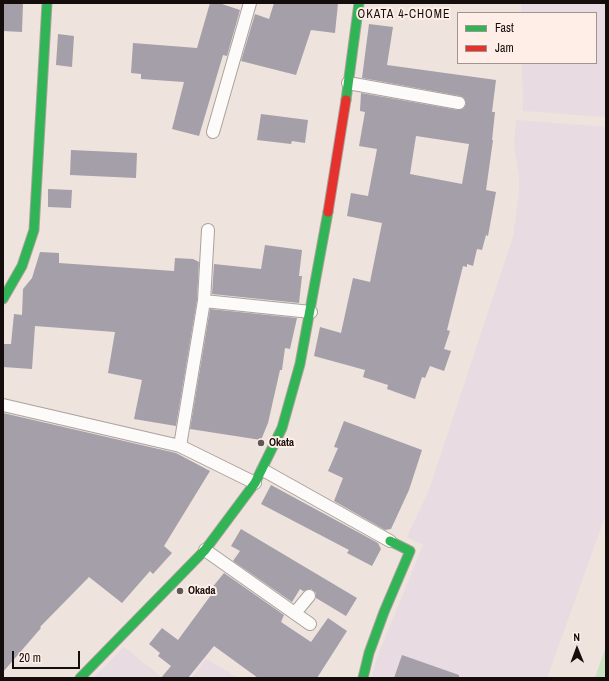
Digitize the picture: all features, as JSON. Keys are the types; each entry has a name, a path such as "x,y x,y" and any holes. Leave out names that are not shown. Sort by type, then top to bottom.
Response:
{"street":[{"path":"3,299 22,266 34,230 47,3"},
{"path":"80,678 205,550 255,483 263,470 282,428 300,364 311,312 348,83 359,3"},
{"path":"363,678 369,653 384,612 410,551 390,540"}],"lane":[{"path":"213,132 250,3"},
{"path":"348,83 459,103"},
{"path":"180,446 204,301 208,230"},
{"path":"204,301 311,312"},
{"path":"3,404 180,446 255,483"},
{"path":"263,470 390,540"},
{"path":"205,550 310,624"},
{"path":"295,613 309,596"}],"shaded area":[{"path":"521,3 606,3 606,117 523,111 522,64 597,64 597,12 521,12"},
{"path":"516,120 606,127 606,514 547,678 372,678 376,660 423,545 407,537 429,490 513,237 519,193 519,175 514,145"},
{"path":"124,647 163,678 93,678"},
{"path":"206,659 238,678 192,678"}],"green space":[{"path":"606,646 606,678 595,678"}],"building":[{"path":"3,3 23,3 22,32 3,31"},
{"path":"210,3 219,3 240,10 227,56 223,55 199,136 172,129 184,82 141,79 141,74 131,73 133,43 197,48"},
{"path":"274,3 338,3 335,33 311,30 296,75 241,61 255,14 269,19"},
{"path":"369,24 393,27 387,65 496,80 492,112 495,112 493,140 486,190 496,192 488,236 486,235 482,250 477,249 473,266 467,264 467,267 463,266 447,330 450,331 444,349 451,351 444,371 430,366 425,378 422,377 415,399 387,389 388,385 363,377 365,370 314,356 320,327 341,333 353,278 370,282 382,223 347,216 351,193 368,196 377,149 359,146 365,112 360,111 361,93 458,110 464,108 466,104 464,98 460,96 362,78","holes":["416,136 469,144 462,184 410,174"]},
{"path":"58,34 74,36 72,67 56,65"},
{"path":"261,114 308,120 305,143 292,141 291,144 257,140"},
{"path":"71,150 137,153 136,178 70,175"},
{"path":"48,189 72,190 71,208 48,207"},
{"path":"265,245 302,250 299,276 302,276 299,303 212,294 214,264 261,269"},
{"path":"40,252 59,253 59,263 174,271 175,258 193,259 199,262 197,300 176,426 134,419 142,380 108,373 115,332 35,326 32,369 3,367 3,344 11,344 14,314 22,315 23,289 32,278"},
{"path":"210,309 297,318 290,349 285,348 282,370 280,370 268,423 261,440 190,429"},
{"path":"3,413 176,453 210,471 164,546 172,553 153,574 150,571 122,603 89,577 40,627 41,628 3,672"},
{"path":"344,421 422,450 409,490 391,529 385,530 334,501 343,478 328,471 338,448 334,447"},
{"path":"271,485 378,543 381,549 372,566 347,553 349,550 261,504"},
{"path":"241,529 357,598 346,616 316,598 316,593 311,589 303,591 300,589 292,602 233,561 240,551 231,546"},
{"path":"224,573 284,615 281,622 311,642 328,618 347,631 317,678 258,678 214,646 188,678 161,678 171,666 158,656 160,653 149,644 162,628 178,640 214,591 211,589"},
{"path":"402,655 459,675 459,678 394,678"}],"traffic: fast":[{"path":"3,299 22,266 34,230 47,3"},
{"path":"346,100 359,3"},
{"path":"80,678 205,550 255,483 282,428 300,364 328,212"},
{"path":"363,678 369,653 384,612 410,551 390,541"}],"traffic: jam":[{"path":"328,212 346,100"}],"place":[{"name":"Okata","path":"261,443"},
{"name":"Okada","path":"180,591"}],"district":[{"name":"OKATA 4-CHOME","path":"404,15"}]}
